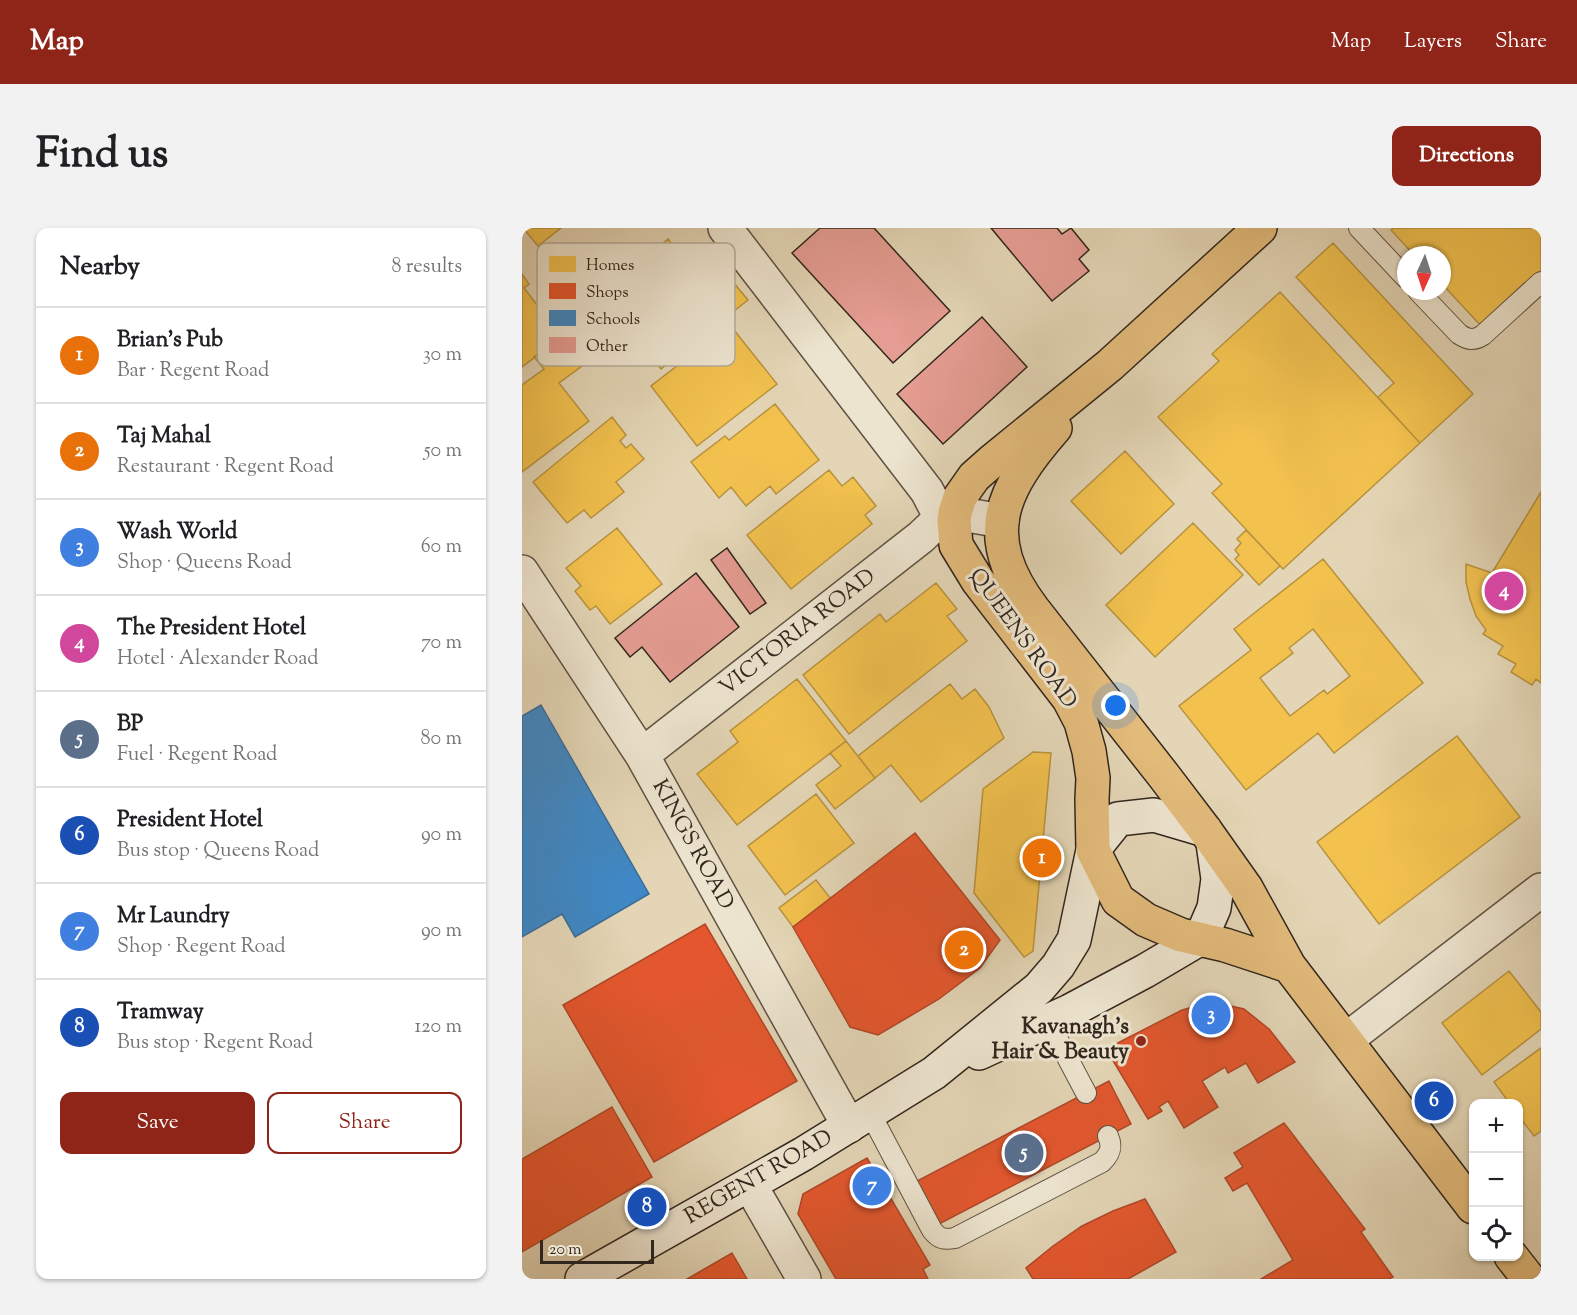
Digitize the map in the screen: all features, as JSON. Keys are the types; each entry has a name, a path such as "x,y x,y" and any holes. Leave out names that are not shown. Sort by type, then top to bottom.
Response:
{"main road":[{"name":"VICTORIA ROAD","path":"948,515 974,477 1110,365 1260,228"},
{"name":"VICTORIA ROAD","path":"1002,521 1014,484 1036,450 1110,365"},
{"name":"QUEENS ROAD","path":"948,515 954,527 956,545 968,567 1069,699 1081,722 1093,778 1093,850 1118,900 1146,920 1181,935 1201,938 1289,966"},
{"name":"QUEENS ROAD","path":"1002,521 1001,535 1006,564 1021,593 1209,836 1246,888 1289,966 1472,1207"},
{"path":"1514,1261 1529,1279"}],"street":[{"name":"QUEENS ROAD","path":"725,228 927,491 948,515"},
{"path":"948,515 1002,521"},
{"name":"VICTORIA ROAD","path":"642,755 948,515"},
{"name":"KINGS ROAD","path":"522,572 642,755 860,1120"},
{"path":"1093,850 1118,819 1154,815 1209,836 1218,879 1215,908 1201,938"},
{"name":"REGENT ROAD","path":"582,1279 750,1185 934,1073 1039,988 1058,966 1074,940 1093,850"},
{"path":"1346,1040 1541,890"},
{"name":"REGENT ROAD","path":"934,1073 1070,1011 1201,938"},
{"path":"750,1185 804,1279"}],"lane":[{"path":"1359,228 1397,268"},
{"path":"1427,300 1459,334 1467,339 1476,340 1541,282"},
{"path":"1048,1021 1086,1093"},
{"path":"860,1120 932,1230 938,1237 946,1240 955,1238 1102,1162 1109,1156 1111,1147 1108,1136"}],"building: Homes":[{"path":"523,228 561,228 542,243 537,243 537,245"},
{"path":"1394,228 1541,228 1541,273 1482,327 1451,294 1451,246 1406,246 1391,230"},
{"path":"1333,243 1473,394 1420,443 1378,397 1394,383 1296,277"},
{"path":"522,274 529,284 524,288 537,305 537,356 522,367"},
{"path":"735,284 748,300 735,310"},
{"path":"1280,292 1420,443 1283,569 1212,493 1222,484 1158,417 1219,361 1212,354"},
{"path":"735,331 777,384 697,446 651,386 677,366 735,366"},
{"path":"542,366 582,366 559,383 589,421 522,472 522,385 544,369"},
{"path":"775,404 819,460 776,494 770,486 746,506 731,487 719,498 691,462 725,436 729,440"},
{"path":"612,417 626,435 620,441 626,448 631,444 644,459 616,482 624,492 591,518 584,510 567,523 533,482"},
{"path":"1125,451 1174,504 1121,554 1071,501"},
{"path":"829,470 842,486 853,477 876,506 865,515 872,524 791,589 747,535"},
{"path":"1541,492 1541,683 1536,679 1532,685 1511,672 1516,664 1498,654 1503,646 1483,634 1486,630 1476,616 1470,599 1466,582 1466,564 1492,573"},
{"path":"1193,523 1243,575 1155,657 1106,605"},
{"path":"617,528 662,584 610,624 596,606 590,610 575,591 581,586 566,568"},
{"path":"1246,530 1280,566 1259,585 1235,559 1239,555 1235,550 1241,543 1237,539"},
{"path":"1323,559 1423,683 1334,753 1318,733 1246,790 1179,706 1251,650 1234,629","holes":["1313,629 1350,676 1327,694 1324,690 1290,716 1260,678 1293,653 1289,648"]},
{"path":"936,583 957,609 947,616 967,641 849,734 803,675 880,614 886,622"},
{"path":"797,679 846,741 737,825 697,774 738,742 730,731"},
{"path":"950,684 962,699 975,689 989,707 1004,738 921,802 891,765 875,778 858,756"},
{"path":"1457,736 1520,817 1379,924 1317,842"},
{"path":"846,741 875,778 835,809 816,785 841,766 830,753"},
{"path":"1033,752 1051,753 1033,951 1024,957 974,893 983,789"},
{"path":"816,794 854,843 785,895 748,846"},
{"path":"816,880 831,899 793,927 779,908"},
{"path":"1509,971 1541,1012 1541,1029 1482,1075 1442,1023"},
{"path":"1541,1048 1541,1131 1534,1136 1523,1122 1523,1099 1506,1099 1494,1082"}],"building: Shops":[{"path":"915,833 1000,940 980,968 939,999 878,1035 850,1027 793,927"},
{"path":"705,924 797,1081 654,1162 563,1005"},
{"path":"1213,1002 1244,1009 1269,1029 1295,1062 1258,1083 1246,1063 1228,1073 1225,1067 1202,1081 1218,1107 1184,1128 1168,1101 1159,1107 1162,1111 1148,1119 1106,1049 1182,1010"},
{"path":"1109,1081 1131,1124 939,1224 917,1181"},
{"path":"612,1107 652,1177 522,1252 522,1159"},
{"path":"1284,1123 1365,1229 1361,1232 1393,1277 1389,1279 1261,1279 1293,1260 1247,1183 1233,1191 1225,1178 1243,1167 1234,1153"},
{"path":"867,1158 930,1265 923,1269 928,1279 836,1279 798,1214 803,1194"},
{"path":"1145,1199 1176,1252 1128,1279 1033,1279 1026,1268 1053,1246 1082,1226"},
{"path":"732,1253 747,1279 687,1279"}],"building: Schools":[{"path":"541,705 649,894 575,937 562,914 522,937 522,716"}],"building: Other":[{"path":"820,228 874,228 950,311 893,363 792,253"},
{"path":"991,228 1057,228 1062,234 1071,228 1089,250 1079,259 1089,271 1052,301"},
{"path":"982,317 1027,367 943,444 897,394"},
{"path":"727,548 766,603 750,614 711,560"},
{"path":"696,573 739,627 670,682 642,647 630,657 615,638"}],"place":[{"name":"The President Hotel","path":"1504,591"},
{"name":"Brian's Pub","path":"1042,858"},
{"name":"Taj Mahal","path":"964,950"},
{"name":"Wash World","path":"1211,1015"},
{"name":"Kavanagh's Hair & Beauty","path":"1141,1041"},
{"name":"President Hotel","path":"1434,1101"},
{"name":"BP","path":"1024,1153"},
{"name":"Mr Laundry","path":"872,1186"},
{"name":"Tramway","path":"647,1207"}]}
